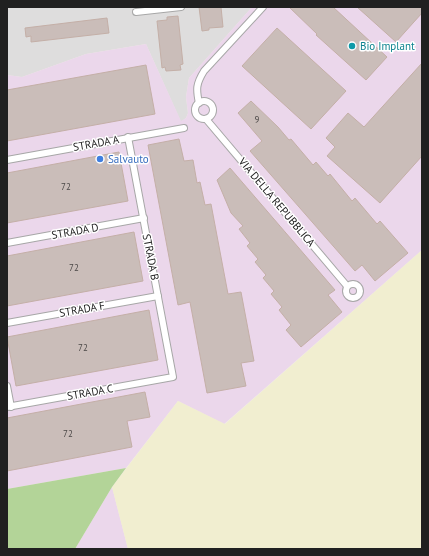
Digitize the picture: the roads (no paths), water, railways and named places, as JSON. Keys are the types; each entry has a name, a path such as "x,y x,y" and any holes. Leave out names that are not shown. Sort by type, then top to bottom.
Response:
{"street":[{"path":"136,12 181,7"},
{"path":"199,103 204,101 212,105 212,114 206,119 200,118 196,114 196,108 199,103 196,88 204,71 263,7"},
{"name":"VIA DELLA REPUBBLICA","path":"206,119 347,286"},
{"name":"STRADA A","path":"7,160 184,128"},
{"name":"STRADA B","path":"128,137 173,377"},
{"name":"STRADA D","path":"7,243 144,218"},
{"name":"STRADA F","path":"7,323 158,296"},
{"name":"STRADA C","path":"9,407 173,377"},
{"path":"7,386 9,407"}],"place":[{"name":"Bio Implant","path":"352,46"},
{"name":"Salvauto","path":"100,159"}]}
